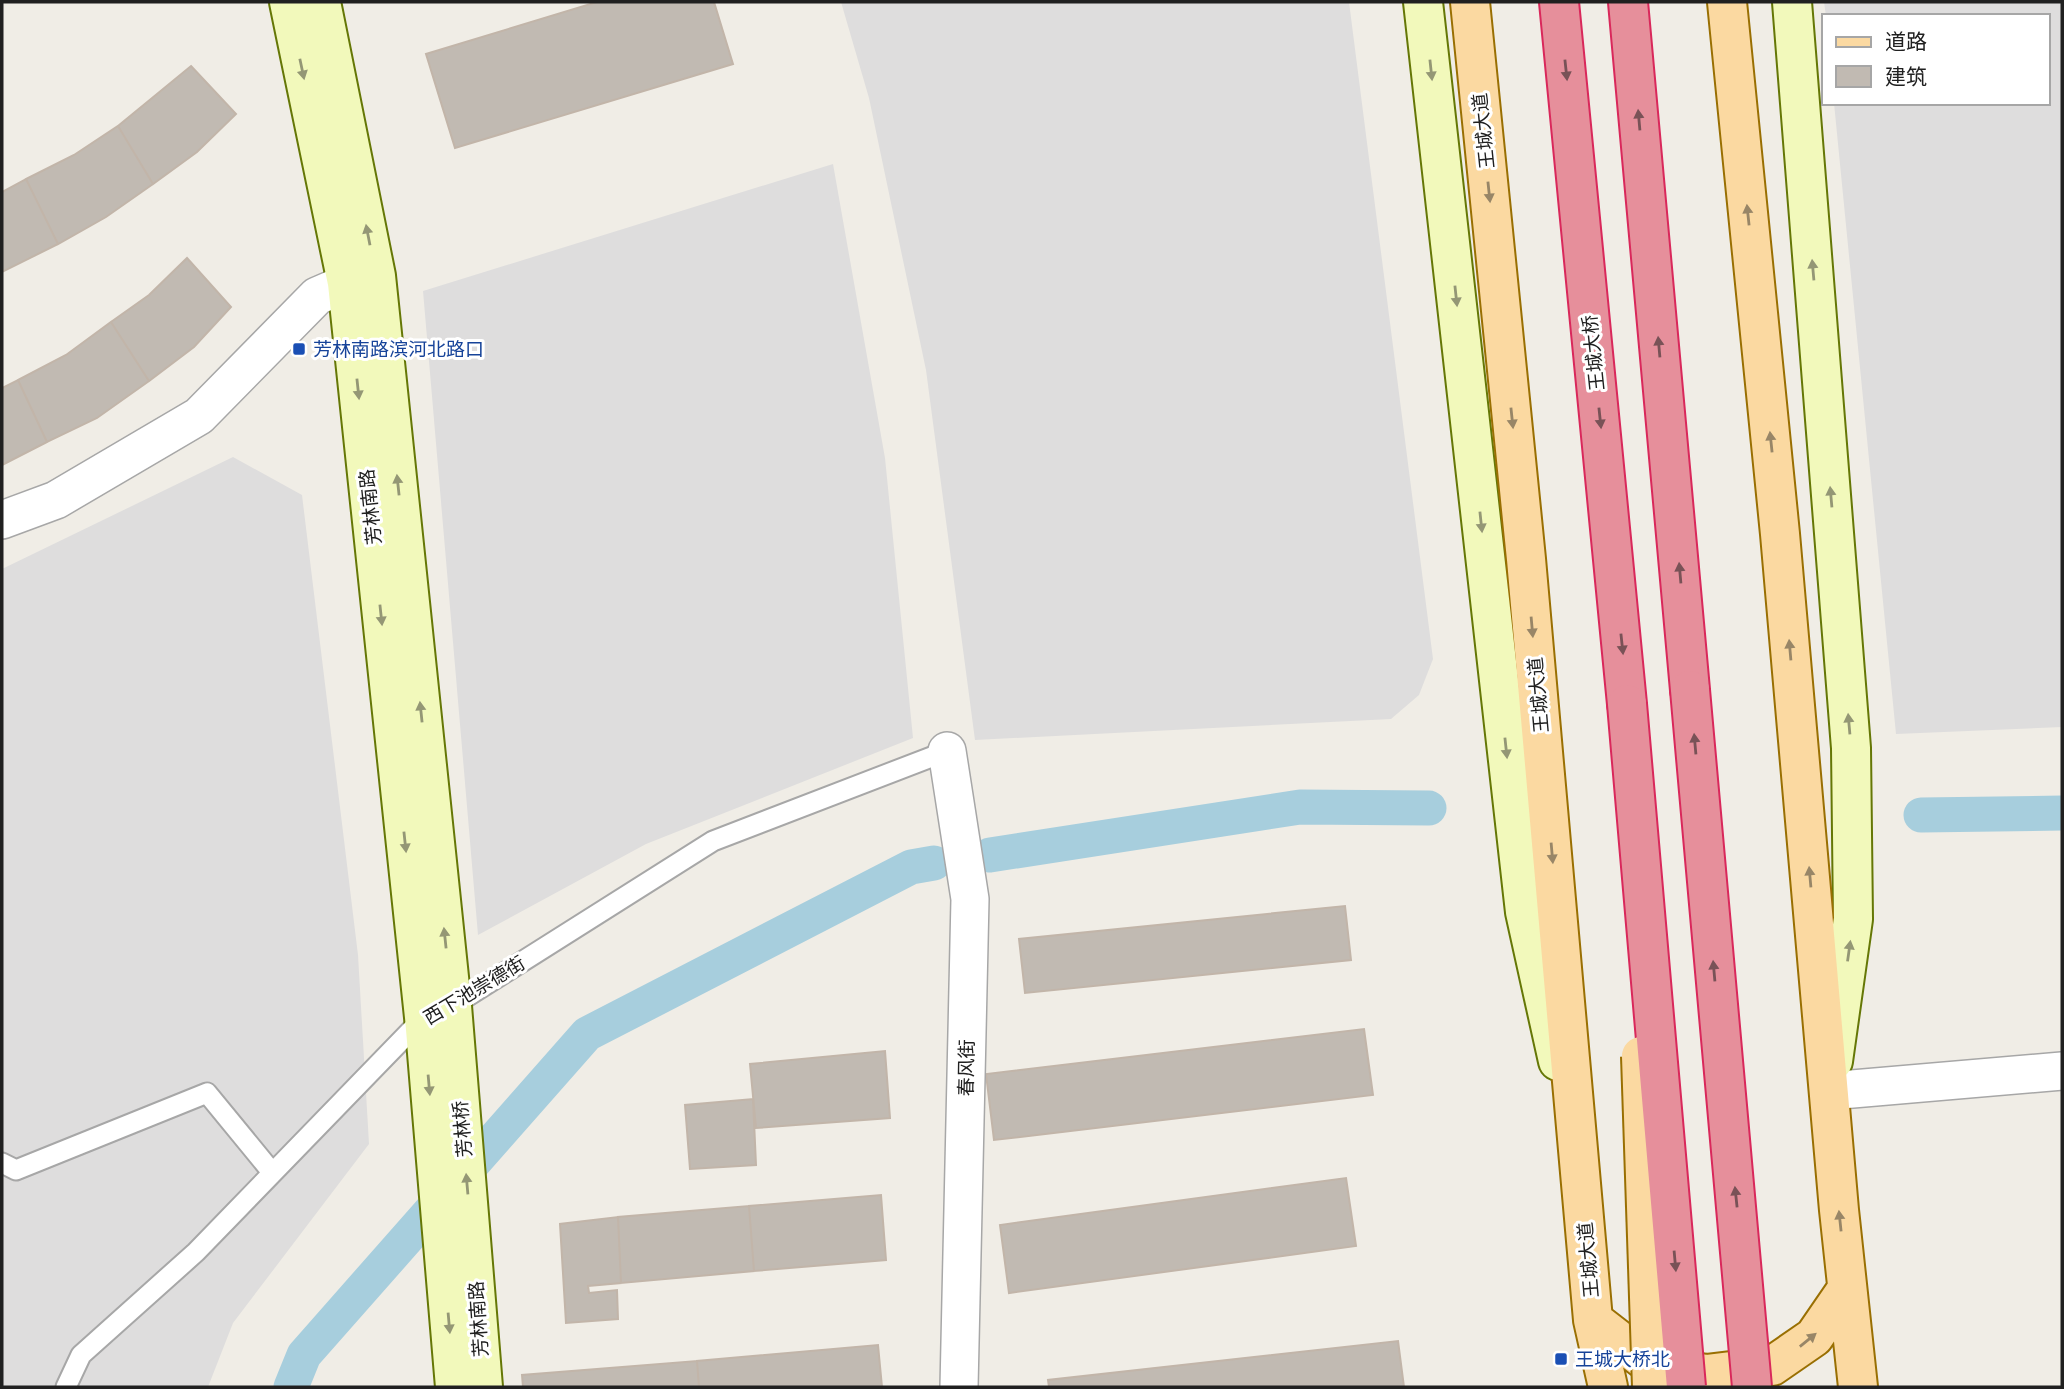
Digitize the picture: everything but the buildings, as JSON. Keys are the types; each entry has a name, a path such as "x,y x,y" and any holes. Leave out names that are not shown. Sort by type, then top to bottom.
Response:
{"highway":[{"name":"王城大桥","path":"1559,2 1628,704"},
{"path":"1628,2 1752,1387"},
{"path":"1628,704 1686,1387"}],"main road":[{"name":"芳林南路","path":"289,2 361,279"},
{"name":"芳林南路","path":"321,2 361,279 438,1012"},
{"path":"1423,2 1525,912 1579,1160"},
{"name":"王城大道","path":"1469,2 1526,559 1594,1320 1608,1387"},
{"path":"1727,2 1780,534 1858,1387"},
{"path":"1791,2 1851,748 1853,919 1829,1091"},
{"path":"1628,704 1652,1387"},
{"name":"芳林桥","path":"438,1012 458,1255"},
{"path":"1741,1243 1762,1387"},
{"name":"芳林南路","path":"455,1387 458,1255"},
{"name":"芳林南路","path":"458,1255 483,1387"},
{"path":"1594,1320 1651,1365 1706,1374 1772,1366 1814,1337 1847,1289"}],"street":[{"path":"2,520 56,500 199,416 317,296 361,279"},
{"name":"春风街","path":"947,751 971,899 959,1387"},
{"path":"1829,1091 2062,1071"}],"lane":[{"name":"西下池崇德街","path":"66,1387 81,1355 196,1252 271,1171 438,1012 713,841 947,751"},
{"path":"2,1163 16,1170 207,1093 271,1171"}],"shaded area":[{"path":"841,2 1349,2 1433,659 1419,695 1391,719 975,740 926,370 869,98"},
{"path":"1824,2 2062,2 2062,727 1896,734 1834,105 2050,105 2050,14 1826,14"},
{"path":"833,164 885,458 913,738 646,844 478,935 423,291"},
{"path":"233,457 302,495 358,955 369,1144 233,1323 208,1387 2,1387 2,569"}],"waterway":[{"path":"990,855 1300,807 1429,808"},
{"path":"1921,815 2062,813"},
{"path":"291,1387 304,1355 587,1034 911,867 934,863"}],"place":[{"name":"芳林南路滨河北路口","path":"299,349"},
{"name":"王城大桥北","path":"1561,1359"}]}
